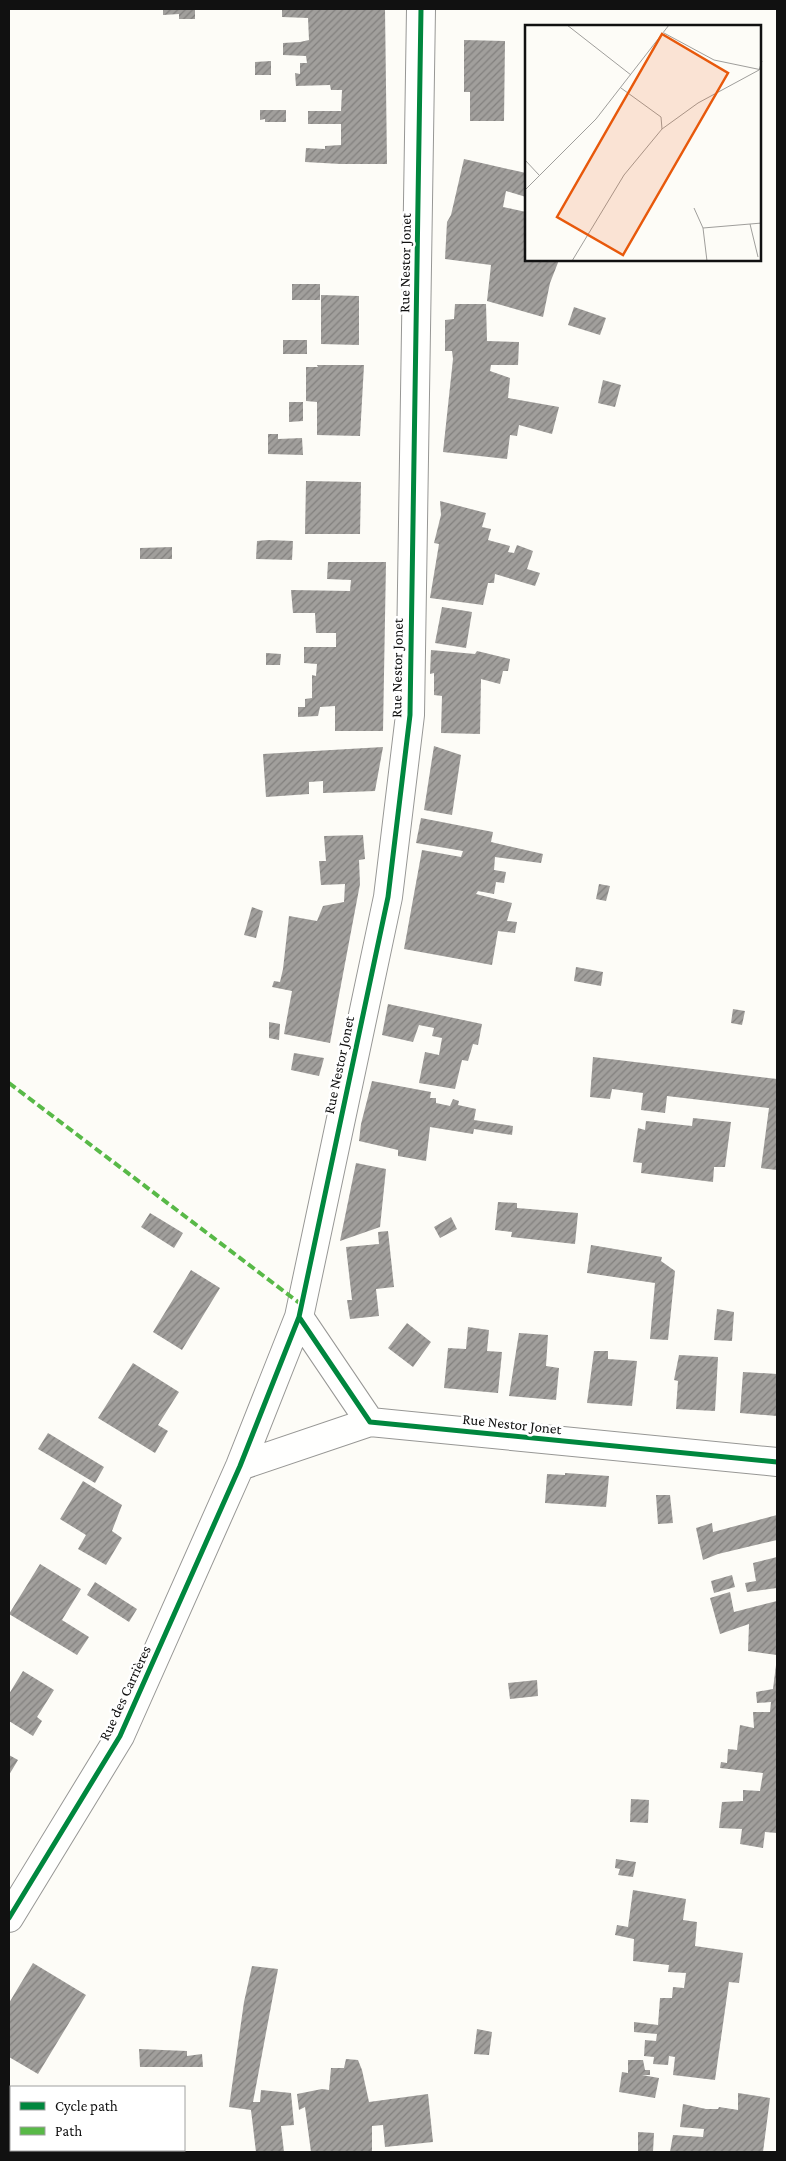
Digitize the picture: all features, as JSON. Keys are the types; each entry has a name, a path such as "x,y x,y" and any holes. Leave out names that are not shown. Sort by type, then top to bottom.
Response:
{"street":[{"name":"Rue Nestor Jonet","path":"240,1466 300,1317 388,897 410,715 421,9"},
{"path":"240,1466 370,1422 300,1317"},
{"name":"Rue Nestor Jonet","path":"370,1422 777,1462"},
{"name":"Rue des Carrières","path":"9,1918 120,1736 240,1466"}],"building":[{"path":"163,9 195,9 195,19 179,19 179,14 163,15"},
{"path":"282,9 385,9 387,164 305,162 306,148 325,149 325,146 341,145 341,124 308,124 308,111 341,111 342,90 331,90 330,85 296,86 295,73 300,74 300,63 307,63 306,56 283,55 283,43 309,40 308,18 282,17"},
{"path":"464,40 505,41 504,121 470,121 470,92 464,92"},
{"path":"271,61 271,75 255,75 255,62"},
{"path":"260,110 286,110 286,122 265,122 265,119 260,120"},
{"path":"464,159 525,173 525,197 506,191 503,207 525,212 525,261 559,261 550,283 543,317 487,301 491,265 445,259 447,222 451,215"},
{"path":"292,284 320,284 320,300 292,300"},
{"path":"321,295 359,296 359,345 321,344"},
{"path":"455,304 486,304 487,341 519,342 518,365 491,365 490,371 510,378 508,398 559,407 552,434 519,425 517,436 510,435 507,459 443,452 453,359 452,351 445,351 445,320 454,319"},
{"path":"574,307 606,318 600,335 568,325"},
{"path":"283,340 307,340 307,354 283,354"},
{"path":"317,365 364,365 360,436 317,435 317,402 306,401 306,367 318,367"},
{"path":"603,380 621,385 615,407 598,403"},
{"path":"289,402 303,402 303,421 289,422"},
{"path":"268,434 278,434 278,439 302,438 303,455 268,454"},
{"path":"306,481 361,482 360,534 305,534"},
{"path":"440,501 486,513 482,527 491,529 488,540 510,546 508,552 514,553 517,545 533,551 527,569 540,573 535,586 495,574 494,583 488,583 483,605 430,598 439,544 434,543 441,515"},
{"path":"257,541 293,541 292,560 256,559"},
{"path":"172,547 172,559 140,559 140,548"},
{"path":"328,562 386,562 383,731 335,731 335,706 320,707 318,716 298,717 298,707 305,707 305,699 312,698 312,675 316,676 317,664 304,663 304,647 336,647 336,633 316,633 315,613 293,613 291,590 350,591 351,580 327,579"},
{"path":"442,607 472,612 466,648 435,643"},
{"path":"431,650 475,654 477,651 510,659 508,671 503,671 500,684 481,679 480,734 441,733 442,696 434,695 434,673 430,674"},
{"path":"266,653 281,654 280,665 266,665"},
{"path":"434,746 461,755 452,815 424,810"},
{"path":"383,747 375,791 323,793 323,781 309,782 309,794 266,797 263,754"},
{"path":"421,818 493,832 491,842 543,854 541,863 495,857 494,870 506,872 504,883 496,882 494,894 478,891 476,894 512,903 507,921 517,922 515,933 498,931 492,965 404,949 422,850 461,857 463,851 416,843"},
{"path":"363,835 365,859 359,860 360,884 330,1043 284,1034 292,991 272,987 274,981 280,982 289,916 317,921 323,906 344,902 345,884 321,885 319,861 326,861 324,836"},
{"path":"599,884 610,886 606,901 596,899"},
{"path":"252,907 263,911 256,938 244,935"},
{"path":"576,967 603,972 601,986 574,981"},
{"path":"388,1004 482,1024 478,1045 473,1044 468,1061 462,1060 455,1089 419,1083 425,1052 439,1055 442,1038 432,1036 434,1028 419,1025 413,1042 382,1035"},
{"path":"733,1009 745,1011 742,1025 731,1023"},
{"path":"269,1022 280,1024 279,1040 269,1038"},
{"path":"294,1053 324,1058 319,1076 291,1070"},
{"path":"593,1057 777,1079 777,1170 761,1168 769,1108 667,1096 665,1113 641,1110 643,1093 612,1089 610,1099 590,1097"},
{"path":"372,1081 431,1092 430,1098 436,1098 436,1103 450,1106 453,1099 459,1101 458,1105 476,1109 474,1120 513,1126 512,1135 474,1129 473,1134 430,1127 426,1161 398,1156 398,1150 359,1141 361,1124"},
{"path":"693,1118 731,1122 725,1167 714,1167 713,1182 641,1173 642,1163 633,1162 638,1128 645,1130 646,1121 692,1126"},
{"path":"356,1163 386,1169 380,1227 340,1241"},
{"path":"498,1202 517,1203 517,1208 578,1213 575,1244 511,1237 512,1232 495,1230"},
{"path":"150,1213 183,1233 174,1248 141,1227"},
{"path":"451,1217 457,1229 440,1238 434,1227"},
{"path":"388,1231 394,1287 376,1289 379,1316 350,1319 347,1300 352,1300 346,1247 379,1244 378,1232"},
{"path":"591,1245 662,1257 661,1261 675,1271 668,1340 650,1339 655,1283 587,1273"},
{"path":"191,1270 220,1288 182,1350 153,1332"},
{"path":"717,1309 734,1312 732,1341 714,1340"},
{"path":"407,1323 431,1342 413,1367 388,1348"},
{"path":"468,1327 489,1330 487,1351 502,1352 498,1393 444,1388 448,1348 466,1349"},
{"path":"519,1333 548,1335 546,1366 559,1368 556,1400 509,1396"},
{"path":"594,1351 608,1351 608,1359 637,1361 632,1406 587,1403"},
{"path":"679,1355 718,1357 715,1411 676,1409 678,1381 674,1380"},
{"path":"133,1363 179,1392 158,1425 168,1431 155,1453 98,1418"},
{"path":"743,1372 777,1374 777,1416 740,1413"},
{"path":"48,1433 104,1467 95,1483 38,1449"},
{"path":"565,1473 609,1476 606,1507 545,1503 547,1474 565,1475"},
{"path":"83,1481 122,1505 112,1531 122,1538 106,1565 78,1549 86,1535 60,1519"},
{"path":"656,1495 670,1495 673,1523 658,1524"},
{"path":"777,1515 777,1540 718,1554 703,1560 696,1528 712,1523 713,1532"},
{"path":"777,1557 777,1588 747,1592 745,1583 756,1581 753,1563"},
{"path":"40,1564 81,1589 62,1620 89,1637 77,1655 9,1614"},
{"path":"732,1575 735,1587 714,1593 711,1581"},
{"path":"95,1582 137,1609 129,1622 87,1595"},
{"path":"730,1592 734,1612 777,1601 777,1655 748,1651 749,1624 720,1634 710,1598"},
{"path":"776,1665 777,1833 765,1832 763,1848 740,1844 742,1829 719,1828 722,1802 743,1801 743,1790 760,1791 763,1773 720,1768 721,1762 727,1763 728,1749 737,1750 740,1725 754,1728 753,1712 770,1712 771,1702 757,1703 756,1692 773,1689"},
{"path":"23,1671 54,1690 37,1717 42,1721 33,1736 9,1721 9,1694"},
{"path":"537,1680 538,1696 510,1699 508,1683"},
{"path":"9,1755 18,1760 9,1775"},
{"path":"631,1799 649,1800 648,1823 630,1822"},
{"path":"616,1859 636,1862 633,1877 618,1875 620,1869 615,1868"},
{"path":"633,1890 686,1899 683,1920 697,1922 695,1946 743,1953 739,1983 729,1982 715,2080 673,2075 675,2057 669,2056 668,2065 653,2064 654,2057 644,2056 645,2040 656,2041 657,2034 634,2032 634,2022 658,2025 660,1998 672,1998 673,1987 684,1988 686,1973 668,1972 669,1965 633,1961 634,1939 615,1935 617,1925 628,1927"},
{"path":"33,1963 86,1995 38,2074 9,2057 9,2003"},
{"path":"252,1966 278,1969 253,2102 260,2102 261,2090 291,2093 294,2125 281,2126 284,2152 256,2152 251,2110 229,2107 244,2002"},
{"path":"477,2029 492,2032 489,2055 474,2054"},
{"path":"139,2049 187,2051 187,2056 202,2054 203,2067 140,2067"},
{"path":"346,2059 358,2060 369,2102 428,2094 433,2142 385,2147 383,2125 372,2126 372,2151 311,2152 305,2107 299,2110 297,2094 322,2089 329,2090 331,2068 344,2068"},
{"path":"628,2060 643,2060 645,2070 650,2070 650,2075 642,2075 659,2078 655,2098 619,2092 622,2072 628,2073"},
{"path":"738,2093 770,2098 763,2152 670,2152 673,2135 703,2137 704,2129 680,2127 683,2104 706,2109 718,2109 719,2107 738,2110"},
{"path":"638,2132 654,2133 653,2152 638,2152"},
{"path":"88,2151 88,2152 40,2152"}],"marked path":[{"path":"9,1083 302,1305"}],"cycle path":[{"path":"9,1918 120,1736 240,1466 299,1317 388,897 410,715 421,9"},
{"path":"299,1317 370,1422 777,1462"}]}
